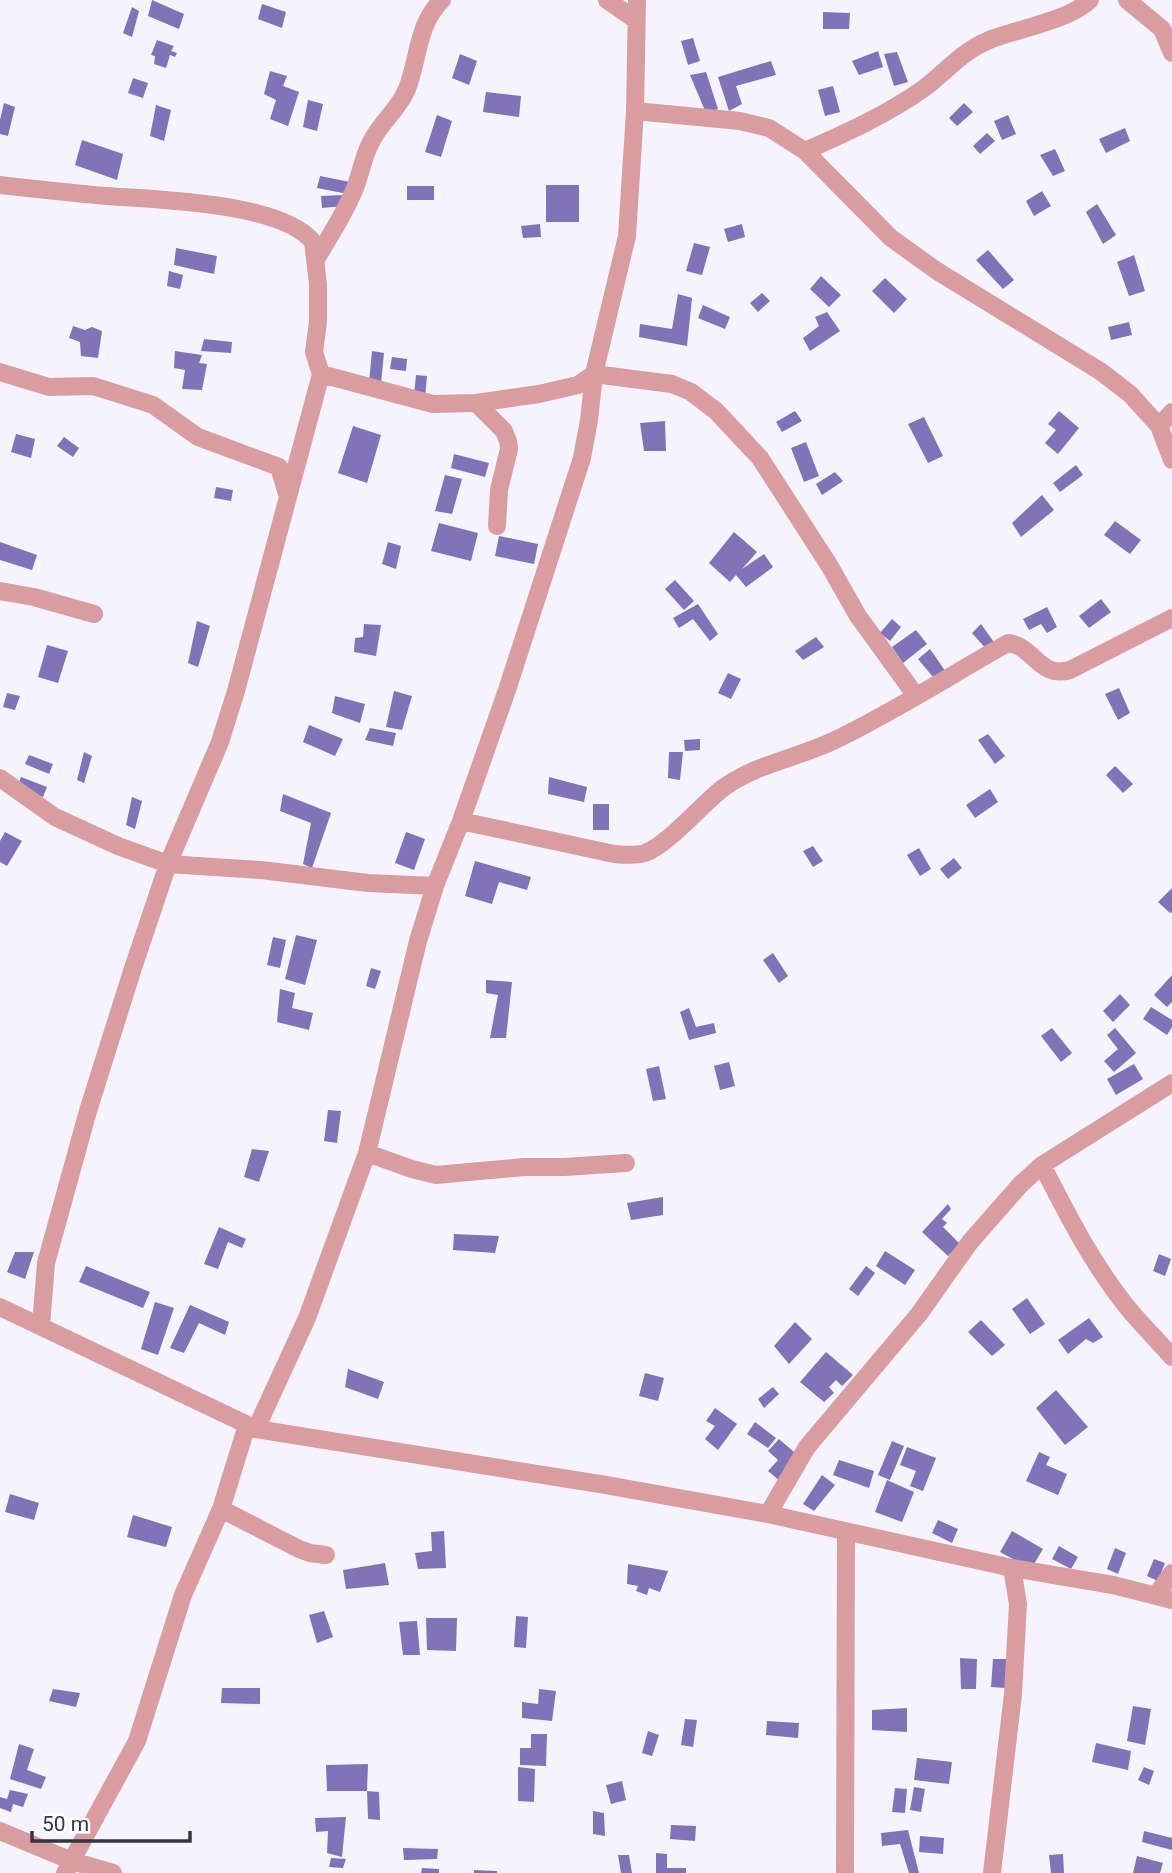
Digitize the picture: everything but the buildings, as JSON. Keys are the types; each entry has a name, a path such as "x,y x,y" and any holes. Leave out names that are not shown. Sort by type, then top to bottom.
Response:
{"street":[{"path":"316,259 343,215 373,138 398,106 407,89 424,24 442,0"},
{"path":"607,0 636,20"},
{"path":"69,1867 137,1741 183,1595 221,1509 252,1427 307,1318 367,1153 418,941 435,886 507,690 582,458 594,373 627,236 635,111 637,0"},
{"path":"805,151 867,124 924,88 962,54 985,42 1074,12 1090,0"},
{"path":"1127,0 1162,29 1172,53"},
{"path":"635,111 740,121 769,128 805,151 891,238 937,271 1100,371 1130,394 1159,426 1172,460"},
{"path":"0,185 233,208 275,219 302,232 313,242 316,259 318,322 314,352 321,374 220,742 168,864 132,968 92,1098 46,1263 41,1325"},
{"path":"0,372 49,387 93,386 153,405 198,437 277,466 287,494"},
{"path":"321,374 433,404 476,403 568,389 579,385 594,373 672,384 691,392 716,411 760,458 829,565 858,617 916,696"},
{"path":"476,403 504,431 508,441 509,449 499,490 497,526"},
{"path":"1159,426 1172,412"},
{"path":"0,591 34,597 94,614"},
{"path":"461,821 614,854 628,856 645,853 659,846 739,778 828,743 1008,643 1018,646 1050,671 1061,673 1172,618"},
{"path":"2,784 55,817 118,846 168,864 261,870 368,883 435,886"},
{"path":"768,1514 807,1447 919,1314 970,1242 1021,1184 1042,1165 1172,1083"},
{"path":"367,1153 436,1175 524,1167 626,1163"},
{"path":"1042,1165 1098,1265 1130,1311 1172,1357"},
{"path":"0,1307 252,1427 768,1514 1012,1568 1164,1598 1172,1573"},
{"path":"221,1509 299,1549 326,1555"},
{"path":"845,1873 846,1532"},
{"path":"992,1873 1013,1694 1018,1604 1012,1568"},
{"path":"0,1830 69,1867 113,1873"}]}
